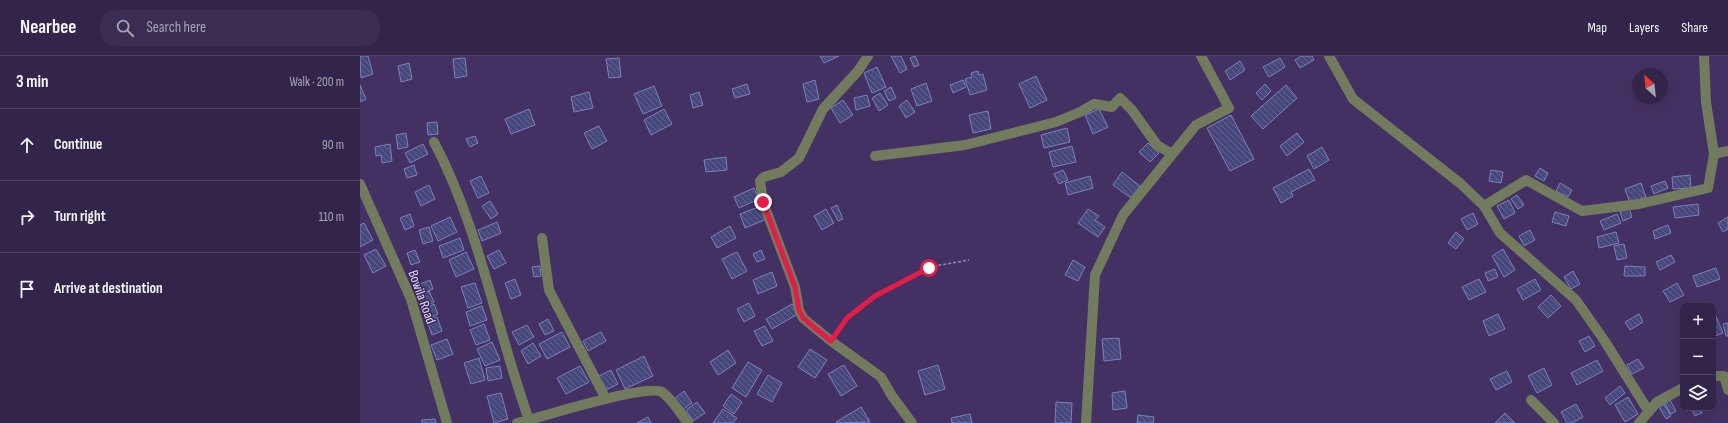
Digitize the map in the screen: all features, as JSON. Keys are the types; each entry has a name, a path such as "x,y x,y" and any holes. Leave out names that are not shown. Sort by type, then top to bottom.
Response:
{"street":[{"path":"868,56 858,71 823,109 799,158 781,172 764,177 760,180 763,202 795,287 799,310 803,318 831,341 881,377 892,396 912,423"},
{"path":"1086,423 1095,275 1123,215 1196,125 1229,108 1201,56"},
{"path":"1329,56 1353,99 1462,184 1484,206 1500,233 1576,300 1604,340 1649,412"},
{"path":"1484,206 1526,180 1582,211 1639,204 1708,188 1714,154 1706,102 1704,56"},
{"path":"875,156 972,144 1056,122 1080,112 1094,104 1112,107 1120,98 1132,110 1157,145 1172,154"},
{"path":"434,142 447,167 453,185 462,203 529,420"},
{"path":"1714,154 1728,151"},
{"name":"Bowila Road","path":"360,184 411,299 447,423"},
{"path":"542,238 549,290 606,399"},
{"path":"1716,376 1726,375 1728,390"},
{"path":"517,423 645,390 661,392 674,404 688,423"},
{"path":"1639,423 1658,402 1680,390"},
{"path":"1531,400 1554,423"}],"path":[{"path":"831,341 847,318 875,296 929,268 969,260"}],"building":[{"path":"360,56 368,56 373,74 361,78"},
{"path":"820,56 839,56 824,63"},
{"path":"891,56 901,56 907,69 900,73"},
{"path":"915,56 919,65 914,67 910,58"},
{"path":"1301,56 1312,56 1314,60 1300,68 1295,60"},
{"path":"465,58 467,76 455,78 453,59"},
{"path":"619,58 621,77 609,78 606,59"},
{"path":"1280,58 1285,67 1269,77 1263,67"},
{"path":"1240,61 1245,70 1230,80 1225,71"},
{"path":"409,63 412,79 401,82 398,66"},
{"path":"877,67 886,87 872,93 864,73"},
{"path":"978,71 979,75 983,74 987,90 970,95 965,79 972,77 971,73"},
{"path":"1036,76 1047,100 1030,108 1019,84"},
{"path":"815,80 819,99 807,102 803,84"},
{"path":"963,80 966,87 953,93 950,85"},
{"path":"926,83 932,101 917,106 911,89"},
{"path":"747,84 750,94 735,98 732,89"},
{"path":"1265,84 1271,91 1262,100 1256,93"},
{"path":"360,85 366,99 360,102"},
{"path":"1286,85 1297,98 1263,129 1251,116"},
{"path":"654,86 662,106 643,114 634,94"},
{"path":"891,87 896,98 889,101 884,91"},
{"path":"589,92 593,108 574,112 571,97"},
{"path":"699,92 703,105 693,108 690,95"},
{"path":"880,93 888,105 879,111 872,98"},
{"path":"867,95 870,106 856,110 854,98"},
{"path":"843,100 853,115 840,123 831,108"},
{"path":"907,100 915,112 906,118 899,106"},
{"path":"529,109 535,125 511,134 505,119"},
{"path":"664,109 672,124 651,135 644,120"},
{"path":"1099,109 1108,127 1093,134 1085,115"},
{"path":"988,111 991,129 973,133 969,115"},
{"path":"1231,115 1254,159 1230,171 1207,128"},
{"path":"437,122 438,134 428,135 427,123"},
{"path":"599,126 607,141 592,149 584,133"},
{"path":"1067,128 1070,142 1044,148 1041,135"},
{"path":"406,133 408,147 398,149 396,135"},
{"path":"1297,133 1304,142 1287,156 1280,146"},
{"path":"475,136 478,143 470,147 466,139"},
{"path":"1148,143 1159,153 1150,162 1139,152"},
{"path":"390,144 392,161 382,163 381,155 376,156 375,147"},
{"path":"423,144 428,154 410,163 405,153"},
{"path":"1072,146 1076,162 1053,167 1049,152"},
{"path":"1322,147 1329,160 1314,169 1307,156"},
{"path":"726,157 727,170 706,172 704,160"},
{"path":"414,165 417,175 407,178 404,169"},
{"path":"1540,168 1548,173 1544,181 1535,176"},
{"path":"1309,169 1315,180 1291,192 1293,196 1281,203 1273,188"},
{"path":"1063,170 1068,180 1059,184 1054,174"},
{"path":"1491,170 1503,172 1501,183 1489,181"},
{"path":"1122,172 1140,186 1131,198 1113,185"},
{"path":"1690,175 1691,188 1673,189 1672,177"},
{"path":"481,176 489,193 478,198 470,181"},
{"path":"1090,176 1093,188 1068,195 1065,183"},
{"path":"1665,181 1668,188 1654,194 1651,186"},
{"path":"1560,183 1572,190 1568,197 1556,191"},
{"path":"1641,183 1646,197 1630,203 1625,189"},
{"path":"429,185 435,199 421,206 415,192"},
{"path":"754,188 759,199 739,208 734,197"},
{"path":"1517,195 1524,205 1518,209 1511,199"},
{"path":"1509,200 1515,213 1504,219 1497,206"},
{"path":"490,201 498,214 491,219 482,206"},
{"path":"1698,204 1699,215 1675,218 1673,207"},
{"path":"837,205 843,219 838,221 831,208"},
{"path":"761,206 767,219 745,228 740,214"},
{"path":"1629,208 1632,217 1623,221 1620,212"},
{"path":"826,209 834,223 822,230 814,216"},
{"path":"1088,209 1099,216 1095,220 1105,227 1098,237 1078,223"},
{"path":"1555,212 1569,216 1566,226 1552,222"},
{"path":"1473,213 1478,224 1467,230 1461,219"},
{"path":"410,214 414,226 405,230 400,218"},
{"path":"1617,214 1621,223 1604,230 1600,221"},
{"path":"450,217 457,232 438,241 431,226"},
{"path":"1728,217 1728,229 1723,232 1718,223"},
{"path":"497,222 501,233 482,241 478,230"},
{"path":"364,223 373,240 360,247 360,225"},
{"path":"1668,225 1671,233 1655,239 1653,231"},
{"path":"730,226 736,238 717,248 711,237"},
{"path":"429,227 433,241 423,244 419,230"},
{"path":"1530,230 1535,240 1524,246 1519,236"},
{"path":"1456,232 1464,239 1456,249 1448,243"},
{"path":"1616,232 1619,243 1599,248 1597,237"},
{"path":"460,238 464,250 443,258 439,246"},
{"path":"1624,244 1627,258 1617,260 1614,246"},
{"path":"376,249 386,266 373,273 364,255"},
{"path":"1503,249 1515,270 1504,277 1492,256"},
{"path":"415,250 420,262 411,265 407,253"},
{"path":"499,250 506,263 494,269 487,256"},
{"path":"761,250 765,259 757,262 753,254"},
{"path":"466,252 474,269 456,277 449,260"},
{"path":"737,252 747,271 732,279 722,259"},
{"path":"1671,255 1675,262 1660,270 1656,262"},
{"path":"1073,260 1085,267 1078,281 1065,275"},
{"path":"540,266 541,276 534,277 532,267"},
{"path":"1625,266 1645,267 1645,276 1624,276"},
{"path":"1716,268 1720,279 1697,287 1693,276"},
{"path":"1495,269 1498,277 1488,281 1485,273"},
{"path":"1573,271 1580,284 1571,289 1564,277"},
{"path":"772,272 777,286 758,294 753,280"},
{"path":"515,279 521,295 511,299 505,283"},
{"path":"1479,279 1486,292 1469,300 1462,287"},
{"path":"1535,279 1541,290 1523,300 1517,289"},
{"path":"430,280 433,289 419,295 415,286"},
{"path":"475,283 482,303 468,308 461,287"},
{"path":"1677,283 1684,295 1670,302 1663,291"},
{"path":"429,291 434,302 423,307 418,296"},
{"path":"1551,295 1561,306 1548,318 1538,307"},
{"path":"749,303 755,316 744,322 737,309"},
{"path":"434,304 438,314 428,319 424,309"},
{"path":"792,304 798,314 772,329 766,319"},
{"path":"482,306 487,320 470,326 466,312"},
{"path":"1498,314 1505,329 1489,336 1483,321"},
{"path":"1639,314 1643,322 1630,330 1625,322"},
{"path":"1716,316 1723,333 1716,336"},
{"path":"437,317 442,331 432,335 427,321"},
{"path":"548,319 554,331 545,335 539,324"},
{"path":"1728,323 1728,336 1726,336 1723,324"},
{"path":"484,324 490,340 476,345 470,330"},
{"path":"527,325 534,337 519,345 512,332"},
{"path":"765,326 773,341 762,346 754,331"},
{"path":"562,332 570,347 547,359 539,344"},
{"path":"601,332 606,341 588,351 583,341"},
{"path":"1589,336 1595,346 1585,352 1579,341"},
{"path":"1119,338 1121,359 1104,361 1102,339"},
{"path":"447,339 453,354 437,360 431,345"},
{"path":"492,342 500,360 485,366 477,349"},
{"path":"533,343 541,356 528,364 521,351"},
{"path":"810,349 827,360 815,378 798,367"},
{"path":"728,350 736,363 718,375 710,362"},
{"path":"644,356 653,376 625,389 616,370"},
{"path":"479,358 485,380 471,384 464,363"},
{"path":"1638,359 1644,368 1632,374 1627,365"},
{"path":"1597,360 1603,371 1577,385 1571,373"},
{"path":"748,362 762,370 746,397 732,388"},
{"path":"844,365 857,386 841,396 828,374"},
{"path":"938,365 945,389 925,395 918,371"},
{"path":"500,366 502,378 488,381 486,368"},
{"path":"580,366 589,382 566,394 557,378"},
{"path":"1544,368 1552,385 1537,393 1528,376"},
{"path":"611,370 618,384 606,390 599,376"},
{"path":"1507,371 1512,382 1496,390 1490,379"},
{"path":"768,375 782,383 772,402 757,394"},
{"path":"1620,386 1625,393 1610,405 1605,398"},
{"path":"684,391 692,403 682,410 674,399"},
{"path":"1125,391 1127,408 1113,410 1112,393"},
{"path":"501,393 508,419 494,423 487,396"},
{"path":"731,394 742,402 734,414 723,406"},
{"path":"1628,397 1638,414 1625,422 1615,405"},
{"path":"1670,400 1676,411 1671,414 1665,403"},
{"path":"697,402 705,413 693,421 686,410"},
{"path":"1056,402 1072,403 1071,423 1055,423"},
{"path":"1576,404 1583,417 1572,423 1567,423 1561,412"},
{"path":"1664,404 1671,416 1666,419 1659,407"},
{"path":"861,407 870,422 836,422"},
{"path":"723,409 737,418 733,423 713,423"},
{"path":"1692,411 1701,411 1702,413 1695,416"},
{"path":"1505,413 1515,423 1495,423"},
{"path":"970,414 972,423 952,423 951,418"},
{"path":"1138,415 1154,417 1153,423 1137,423"},
{"path":"648,417 651,423 637,423"},
{"path":"435,419 436,423 422,423 422,420"}],"route":[{"path":"763,202 795,287 799,310 803,318 814,325 831,341 847,318 875,296 929,268"}]}
